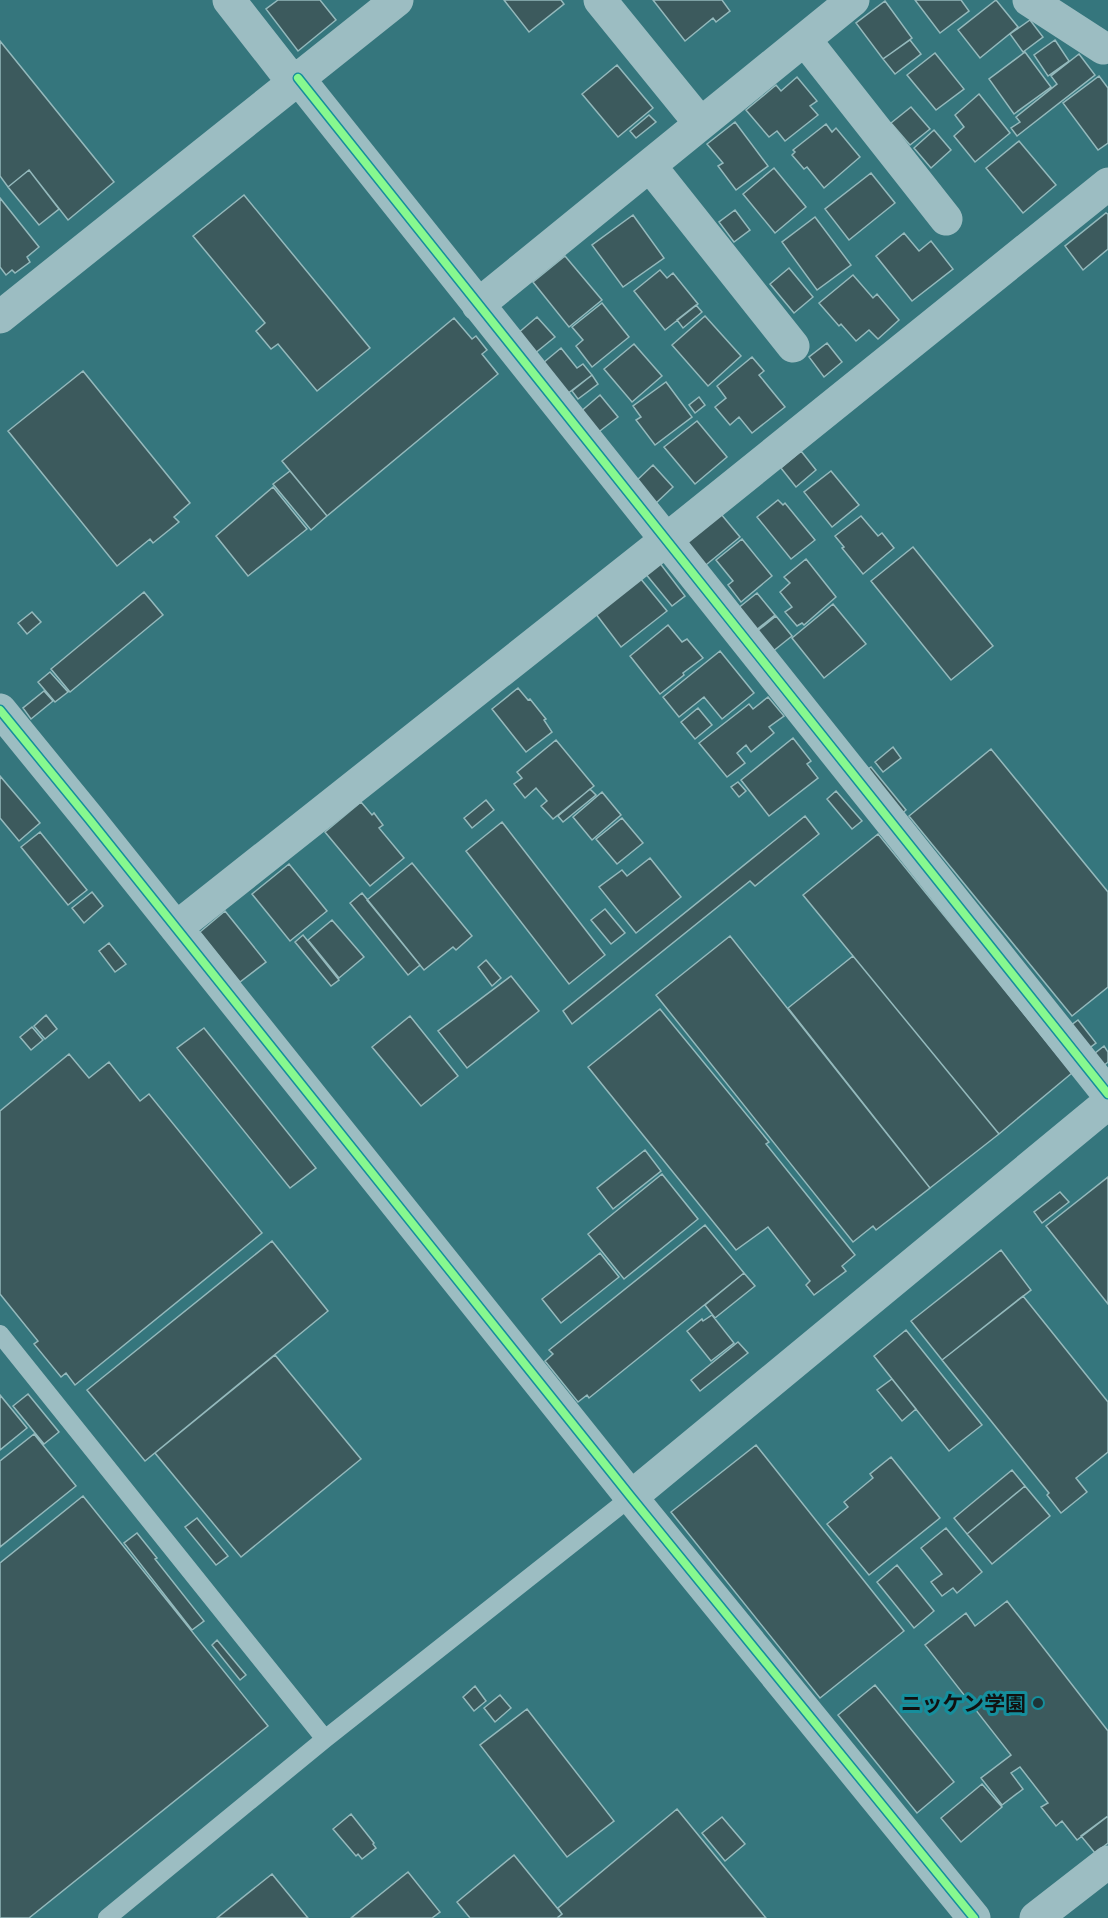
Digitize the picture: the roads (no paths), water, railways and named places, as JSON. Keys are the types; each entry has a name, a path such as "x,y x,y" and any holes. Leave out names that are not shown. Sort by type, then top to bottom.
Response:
{"street":[{"path":"229,0 478,305 1108,1094"},
{"path":"0,317 397,0"},
{"path":"600,0 700,123"},
{"path":"478,305 853,0"},
{"path":"1029,0 1103,48"},
{"path":"805,40 946,219"},
{"path":"650,166 794,346"},
{"path":"176,928 666,540 1108,184"},
{"path":"0,710 631,1497 974,1918"},
{"path":"631,1497 1108,1103"},
{"path":"1036,1918 1108,1862"}],"lane":[{"path":"0,1334 325,1739"},
{"path":"107,1918 325,1739 631,1497"}],"place":[{"name":"ニッケン学園","path":"1038,1703"}]}
